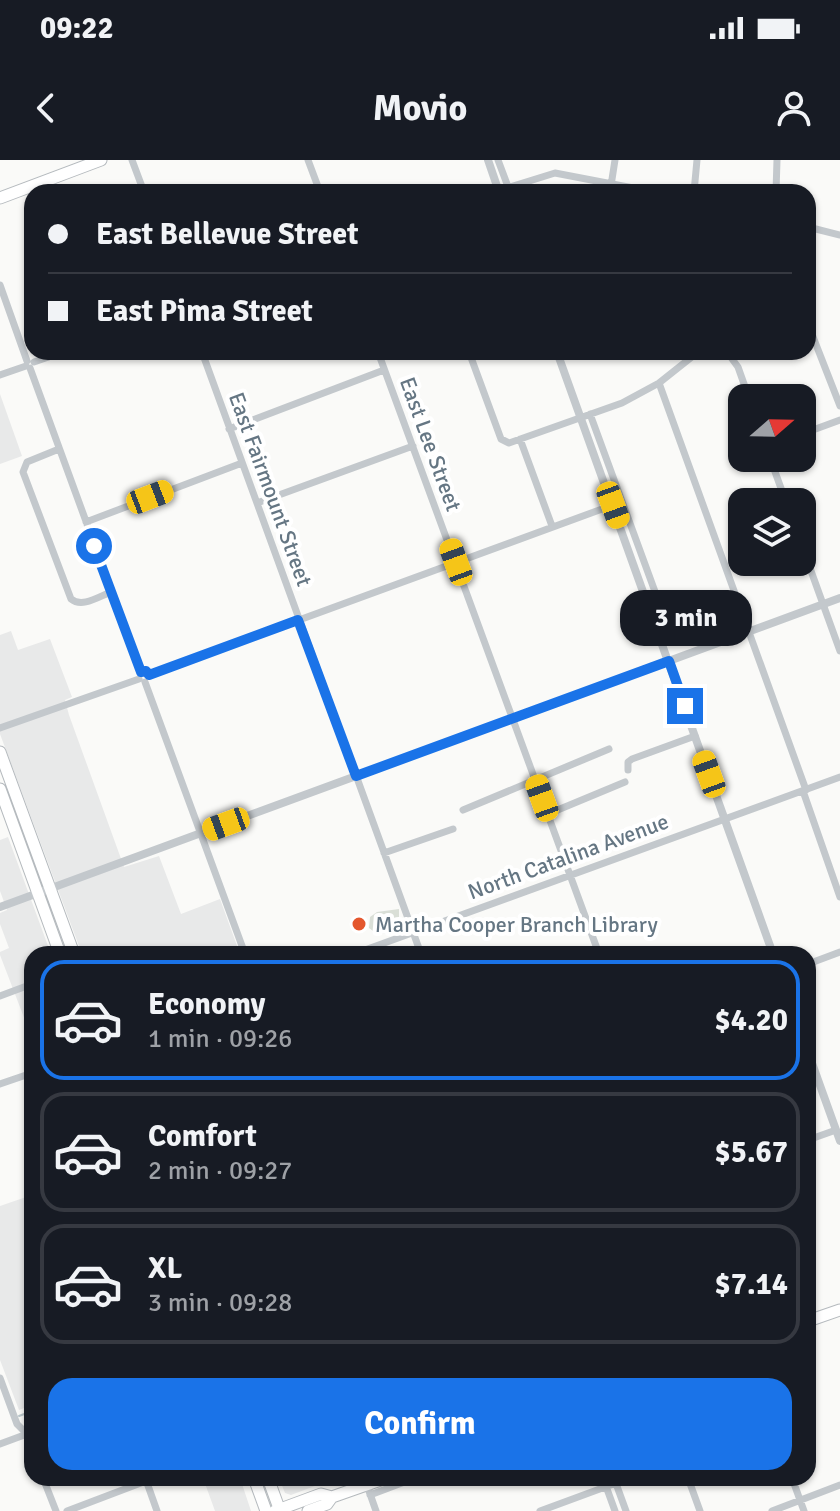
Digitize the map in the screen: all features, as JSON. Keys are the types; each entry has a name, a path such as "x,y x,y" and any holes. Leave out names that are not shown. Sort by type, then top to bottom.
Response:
{"main road":[{"path":"38,184 101,160"},
{"path":"0,198 24,189"},
{"path":"0,752 58,946"},
{"path":"0,789 70,946"},
{"path":"816,1318 840,1310"},
{"path":"257,1486 266,1511"},
{"path":"270,1486 278,1511 321,1494 332,1497 374,1486"},
{"path":"308,1511 327,1504 332,1497"}],"street":[{"path":"132,160 141,184"},
{"path":"308,160 317,184"},
{"path":"488,160 499,184"},
{"path":"498,160 501,184"},
{"path":"612,184 615,160"},
{"path":"695,184 697,160"},
{"path":"776,184 777,160"},
{"path":"523,184 555,173 597,184"},
{"path":"51,179 53,184"},
{"path":"816,229 840,235"},
{"path":"0,285 24,350"},
{"path":"816,344 840,406"},
{"path":"28,360 242,946"},
{"path":"0,375 40,360"},
{"name":"East Fairmount Street","path":"205,360 418,946"},
{"name":"East Lee Street","path":"381,360 596,946"},
{"path":"472,360 504,442 622,403 659,383 688,360"},
{"path":"561,360 586,416 661,608 651,612"},
{"path":"733,360 744,384"},
{"path":"229,429 384,370"},
{"path":"659,383 750,631 840,897"},
{"path":"586,416 613,505 770,946"},
{"path":"816,429 840,420"},
{"path":"520,439 552,526"},
{"path":"257,503 413,446"},
{"path":"59,449 27,462 23,472 71,599 84,603 111,592"},
{"path":"86,522 242,463"},
{"path":"0,728 613,505"},
{"path":"813,576 840,651"},
{"path":"0,907 840,598"},
{"path":"628,770 628,762 632,759 695,736"},
{"path":"463,810 609,749"},
{"name":"North Catalina Avenue","path":"375,946 840,777"},
{"path":"548,814 625,782"},
{"path":"384,853 453,829"},
{"path":"816,961 840,952"},
{"path":"0,996 24,987"},
{"path":"816,1074 840,1141"},
{"path":"0,1084 24,1076"},
{"path":"816,1137 836,1130"},
{"path":"0,1378 17,1424 24,1431"},
{"path":"0,1444 24,1435"},
{"path":"772,1511 840,1485"},
{"path":"46,1486 56,1511"},
{"path":"67,1511 130,1486"},
{"path":"147,1486 157,1511"},
{"path":"376,1511 368,1490 384,1486"},
{"path":"540,1511 596,1486"},
{"path":"606,1486 615,1511"},
{"path":"617,1486 626,1511"},
{"path":"691,1486 700,1511"},
{"path":"795,1486 804,1511"}],"shaded area":[{"path":"0,394 22,456 0,464"},
{"path":"11,631 18,650 50,639 72,697 65,700 69,715 124,867 159,856 181,914 220,899 237,946 79,946 0,734 0,635"},
{"path":"8,837 48,946 24,946 24,1018 0,955 9,948 0,924 0,913 7,910 0,891 0,840"},
{"path":"399,909 399,924 393,931 381,934 369,928 370,917 377,912"},
{"path":"24,1198 24,1408 19,1410 0,1360 0,1206"},
{"path":"206,1486 243,1486 251,1511 215,1511"},
{"path":"282,1486 315,1486 291,1495 285,1493"}],"waterway":[{"path":"19,1416 24,1414"}],"place":[{"name":"Martha Cooper Branch Library","path":"359,924"}],"route":[{"path":"94,546 141,672 146,671 149,675 298,620 356,776 669,661 685,706"}]}
